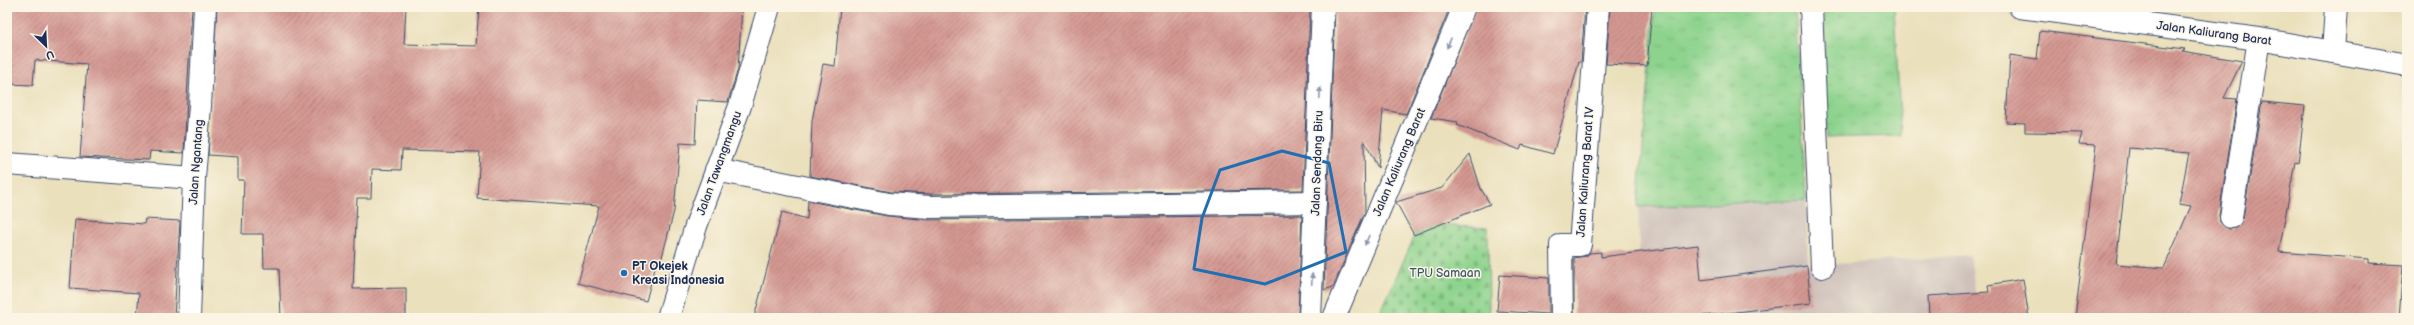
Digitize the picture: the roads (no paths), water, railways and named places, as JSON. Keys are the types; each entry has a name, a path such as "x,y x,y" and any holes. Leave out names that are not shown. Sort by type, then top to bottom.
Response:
{"street":[{"name":"Jalan Ngantang","path":"189,318 194,178 200,106 205,7"},
{"name":"Jalan Tawangmangu","path":"668,318 693,233 740,106 769,7"},
{"name":"Jalan Sendang Biru","path":"1310,318 1323,7"},
{"name":"Jalan Kaliurang Barat","path":"1334,318 1464,7"},
{"name":"Jalan Kaliurang Barat IV","path":"1562,318 1561,245 1580,245 1598,7"},
{"path":"1811,7 1822,266"},
{"name":"Jalan Kaliurang Barat","path":"2020,7 2259,39 2407,64"},
{"path":"2333,52 2336,7"},
{"path":"2231,217 2259,39"},
{"path":"7,164 194,178"},
{"path":"716,170 889,204 930,207 1315,202"}],"place":[{"name":"PT Okejek Kreasi Indonesia","path":"624,273"}],"park label":[{"name":"TPU Samaan","path":"1445,273"}]}
